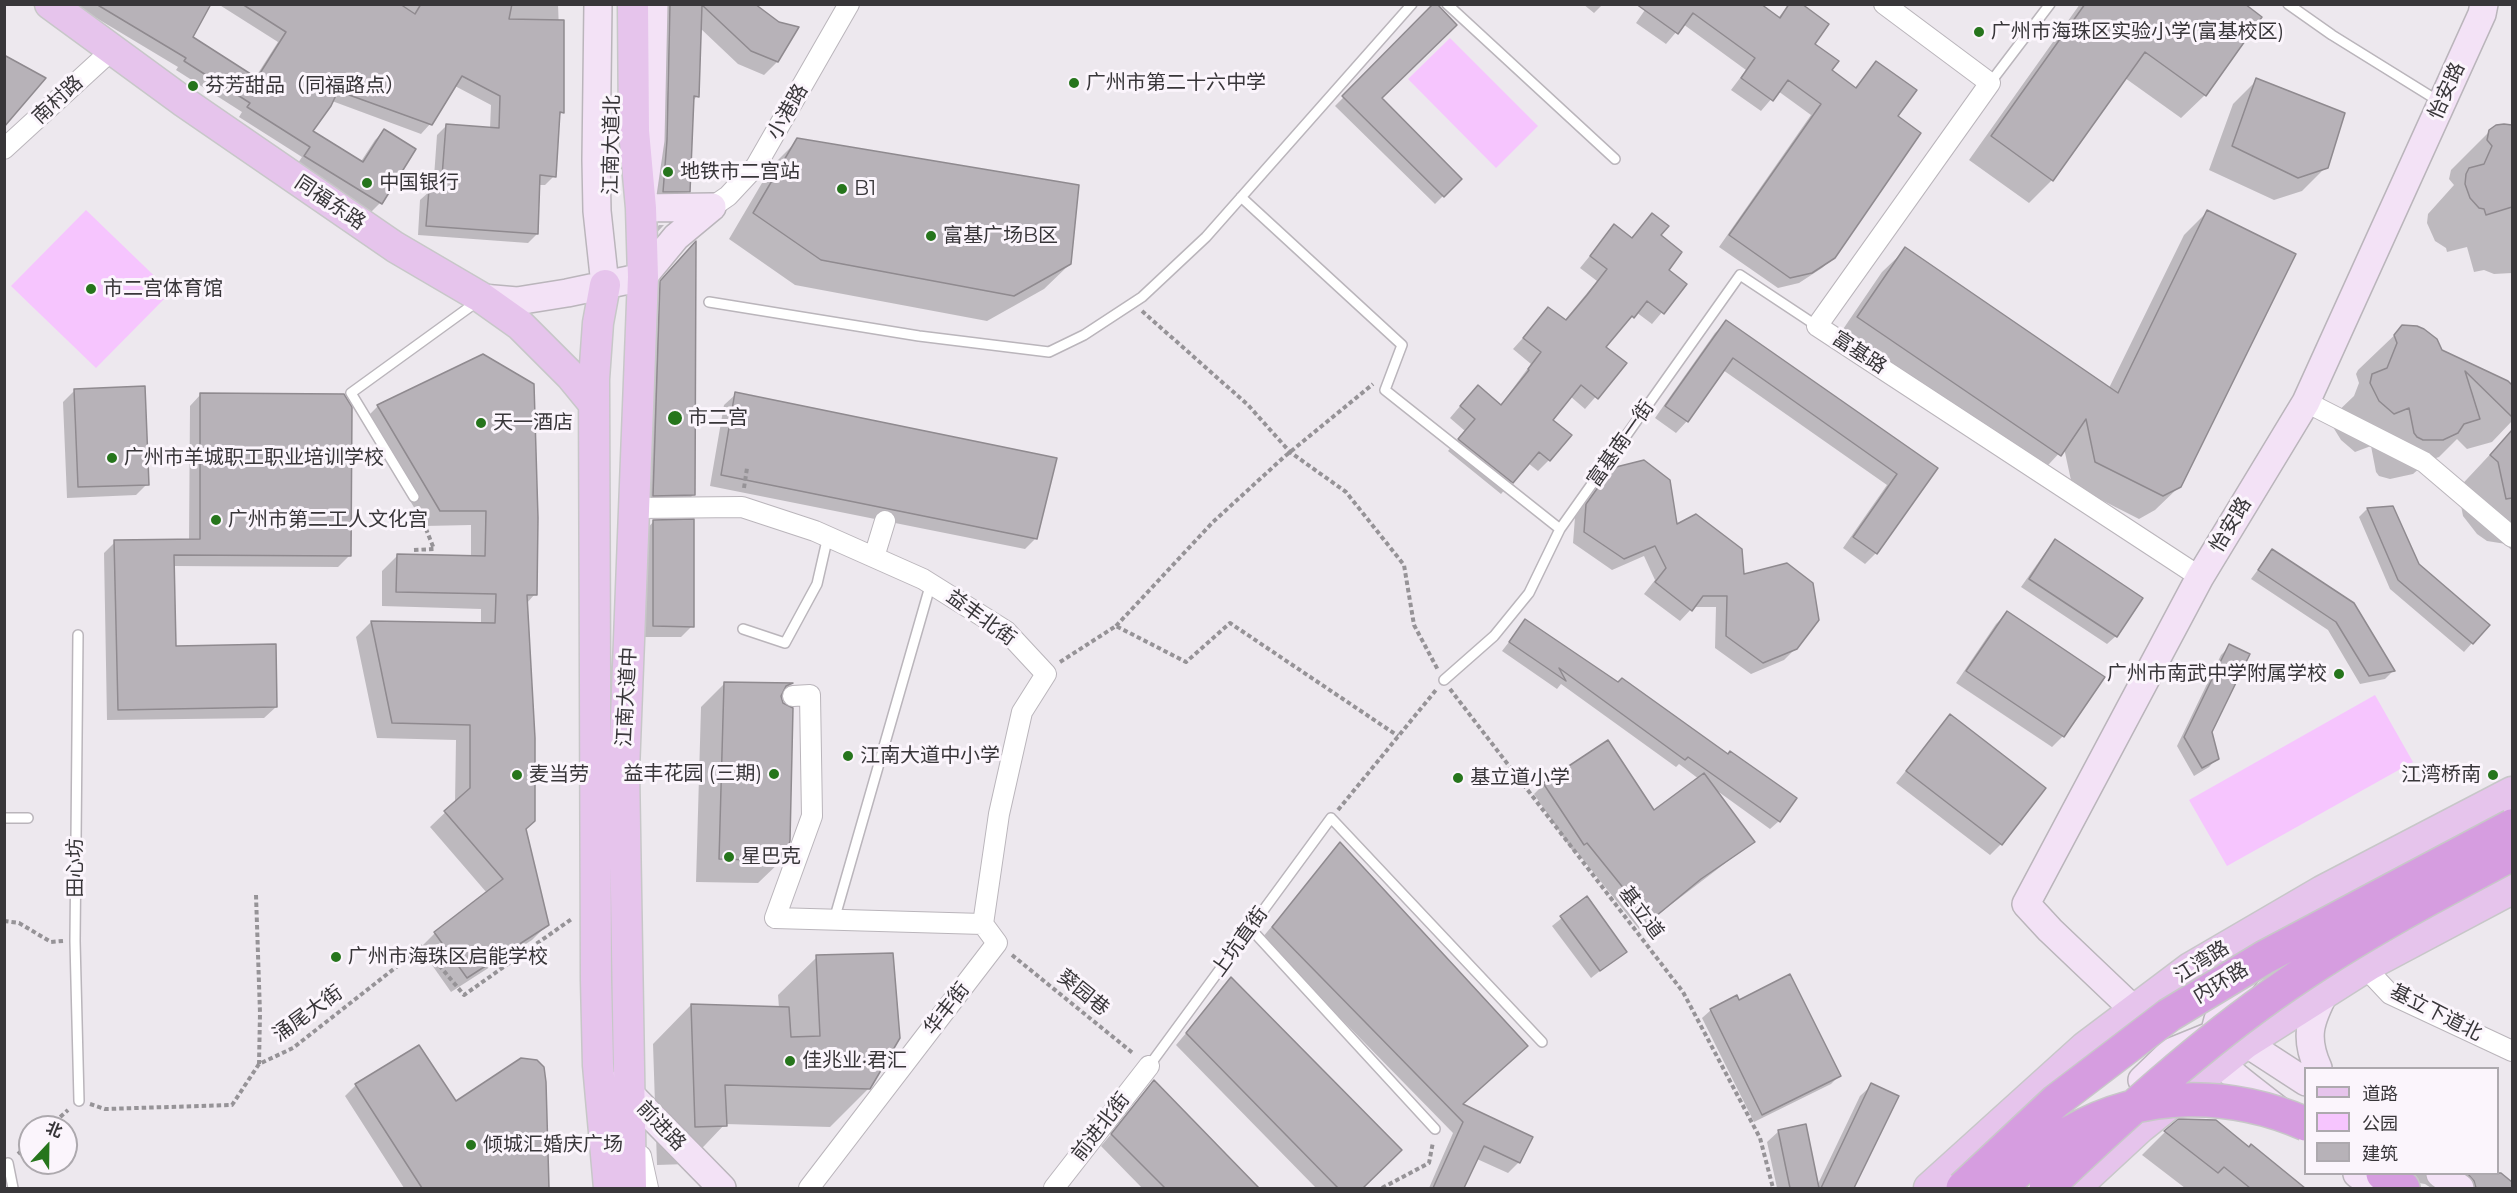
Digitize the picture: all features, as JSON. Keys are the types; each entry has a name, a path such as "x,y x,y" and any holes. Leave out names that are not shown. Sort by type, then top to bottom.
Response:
{"highway":[{"name":"内环路","path":"1963,1188 2056,1101 2169,1015 2265,957 2512,826"},
{"name":"内环路","path":"2046,1188 2192,1057 2284,986 2379,927 2512,854"},
{"path":"1999,1188 2070,1133 2093,1121 2144,1104 2165,1101 2218,1100 2268,1109 2304,1123"},
{"path":"2386,1175 2403,1188"}],"main road":[{"name":"同福东路","path":"50,4 183,102 395,247 482,298 517,301 643,277"},
{"path":"598,4 597,211 605,285"},
{"name":"江南大道北","path":"605,285 611,225 615,4"},
{"name":"江南大道北","path":"633,4 634,131 641,208 643,277"},
{"path":"654,4 651,140 641,208 712,207"},
{"name":"怡安路","path":"2133,1009 2026,904 2200,577 2306,402 2482,15 2484,4"},
{"path":"643,277 676,237 712,207"},
{"name":"江南大道中","path":"631,1188 624,770 636,508 643,277"},
{"name":"江南大道中","path":"605,285 598,323 594,405 596,902 598,1065 609,1188"},
{"path":"482,298 534,338 571,376 594,405"},
{"name":"江湾路","path":"1929,1188 2058,1070 2133,1009 2190,968 2322,891 2512,792"},
{"path":"2359,873 2363,888 2378,912 2390,926 2412,942"},
{"path":"2075,1188 2141,1128 2246,1043 2368,965 2512,889"},
{"path":"2322,891 2325,920 2332,933 2340,945 2368,965"},
{"path":"2304,1132 2221,1063 2213,1035 2227,998 2242,978 2296,913 2322,891"},
{"path":"2311,1067 2313,1056 2309,1033 2314,1014 2325,992"},
{"path":"2024,1188 2171,1053 2213,1035 2246,1043 2304,1074"},
{"name":"前进路","path":"598,1065 628,1092 722,1188"},
{"path":"2274,1107 2286,1089 2304,1080"},
{"path":"2141,1128 2165,1113 2185,1106 2226,1109 2262,1117 2304,1133"},
{"path":"2360,1175 2376,1188"},
{"path":"2443,1175 2460,1188"}],"street":[{"name":"小港路","path":"712,207 728,196 756,166 849,4"},
{"path":"1884,4 1989,83"},
{"name":"南村路","path":"4,150 112,50"},
{"name":"富基路","path":"1989,83 1817,326 2200,577"},
{"path":"2306,402 2424,462 2512,537"},
{"name":"益丰北街","path":"636,508 741,507 828,536 931,583 1006,631 1046,674"},
{"path":"874,557 885,521"},
{"path":"998,944 983,924 999,814 1022,712 1046,674"},
{"path":"793,696 810,695 812,816 775,918 983,924"},
{"name":"华丰街","path":"809,1188 998,944"},
{"name":"基立下道北","path":"2368,965 2374,977 2390,994 2512,1051"},
{"name":"前进北街","path":"1054,1188 1149,1066"},
{"path":"628,1092 648,1188"}],"lane":[{"path":"709,302 919,336 1049,352 1084,335 1133,302 1206,237 1412,4"},
{"path":"1448,4 1615,159"},
{"path":"1989,83 2050,4"},
{"path":"2288,4 2332,35 2442,103"},
{"path":"1241,197 1401,345 1385,390 1560,529"},
{"name":"富基南一街","path":"1444,680 1494,636 1529,593 1560,529 1740,275 1817,326"},
{"path":"414,497 351,393 482,298"},
{"path":"743,628 785,643 817,584 828,536"},
{"path":"834,920 931,583"},
{"name":"田心坊","path":"78,635 75,941 79,1101"},
{"path":"4,818 28,818"},
{"path":"1331,818 1542,1042"},
{"name":"上坑直街","path":"1149,1066 1331,818"},
{"path":"1250,928 1435,1129"},
{"path":"8,1163 13,1188"}],"path":[{"name":"基立道","path":"1133,302 1248,405 1290,452 1346,492 1404,565 1414,625 1444,680 1683,992 1760,1138 1773,1188"},
{"path":"1046,674 1060,661 1116,626 1213,522 1290,452 1377,380"},
{"path":"414,497 434,549 414,550"},
{"path":"1116,626 1185,662 1230,623 1398,736"},
{"path":"1331,818 1444,680"},
{"path":"256,895 260,1013 259,1064"},
{"name":"涌尾大街","path":"79,1101 105,1109 232,1105 259,1064 293,1048 423,946 464,995 596,902"},
{"path":"4,921 19,923 51,942 75,941"},
{"name":"葵园巷","path":"998,944 1149,1066"},
{"path":"63,1115 79,1101"},
{"path":"1382,1188 1429,1163 1435,1129"}],"green space":[{"path":"1450,38 1538,126 1496,168 1408,79"},
{"name":"市二宫体育馆","path":"86,210 171,292 96,368 11,286"},
{"path":"2375,695 2413,762 2227,866 2189,800"}],"building":[{"path":"96,4 211,4 193,37 257,78 286,32 242,4 400,4 415,14 421,4 512,4 509,19 564,20 564,113 560,112 556,177 540,175 538,234 426,226 429,189 441,190 446,124 499,128 500,96 462,76 432,125 338,91 331,106 313,131 363,162 384,129 416,149 382,204 304,156 310,147 247,107 250,103 184,61 186,58"},
{"path":"670,4 755,4 779,22 799,27 778,62 751,51 702,5 699,97 694,96 690,192 663,192 667,140"},
{"path":"1433,4 1437,4 1457,25 1382,98 1462,179 1444,197 1342,96"},
{"path":"1636,4 1761,4 1780,18 1789,4 1802,4 1829,24 1815,44 1839,61 1832,70 1856,88 1876,61 1917,90 1898,116 1921,133 1835,258 1812,273 1790,278 1729,235 1821,104 1788,80 1773,101 1741,78 1755,58 1693,13 1678,34"},
{"path":"2085,4 2245,4 2262,17 2206,96 2145,52 2053,181 1991,136"},
{"path":"4,55 46,78 4,127"},
{"path":"2256,78 2345,113 2328,168 2298,178 2232,146"},
{"path":"2496,125 2512,125 2512,207 2486,215 2484,209 2479,208 2470,198 2465,184 2466,174 2469,168 2484,164 2492,146 2487,140 2489,130"},
{"name":"富基广场B区","path":"797,138 1079,185 1071,264 1014,296 821,260 753,213"},
{"path":"2207,210 2296,254 2181,487 2163,496 2095,462 2086,419 2061,456 1857,317 1905,247 2118,393"},
{"path":"1652,213 1669,226 1661,235 1682,252 1669,270 1687,284 1664,314 1647,301 1634,318 1632,316 1606,347 1627,363 1598,399 1581,385 1553,420 1572,435 1550,461 1539,452 1513,483 1458,439 1475,419 1460,406 1478,385 1501,405 1541,352 1523,338 1548,307 1566,320 1587,295 1607,269 1590,256 1614,224 1632,238"},
{"path":"696,241 695,495 653,496 660,281"},
{"path":"1726,320 1938,468 1877,554 1853,537 1897,474 1733,358 1688,422 1665,406"},
{"path":"2402,325 2424,329 2437,339 2442,350 2508,381 2512,385 2512,417 2465,371 2480,419 2464,424 2458,433 2443,440 2423,440 2417,437 2414,433 2409,408 2394,414 2379,401 2370,383 2372,374 2387,368 2397,343 2394,335"},
{"path":"483,354 534,384 538,518 537,595 527,595 535,738 535,821 526,829 549,925 467,978 434,932 503,879 444,811 470,788 470,725 392,723 371,621 495,623 496,594 396,592 397,554 485,556 486,511 440,511 377,405"},
{"name":"广州市羊城职工职业培训学校","path":"145,386 149,485 78,487 74,389"},
{"path":"735,392 1057,458 1037,539 721,475"},
{"path":"200,393 344,394 352,407 351,556 174,555 176,646 276,644 277,707 118,710 114,540 200,539"},
{"path":"2512,430 2512,498 2506,499 2498,462 2490,455"},
{"path":"1644,460 1670,480 1677,524 1696,514 1742,549 1744,574 1787,563 1813,583 1819,620 1797,649 1763,663 1726,636 1727,596 1703,596 1692,611 1655,582 1666,568 1655,546 1624,559 1584,532 1586,504 1612,468"},
{"path":"2393,506 2419,564 2490,625 2473,644 2398,580 2367,508"},
{"path":"694,519 694,627 653,626 653,520"},
{"path":"2055,539 2143,598 2117,637 2029,579"},
{"path":"2272,549 2354,603 2395,671 2369,676 2336,622 2258,570"},
{"path":"2007,611 2105,677 2064,737 1966,671"},
{"path":"1525,619 1618,682 1622,678 1728,754 1730,751 1797,798 1780,822 1688,757 1685,760 1559,668 1566,681 1509,642"},
{"path":"2229,644 2250,654 2212,732 2219,759 2202,768 2184,737"},
{"name":"益丰花园 (三期)","path":"724,682 793,683 786,686 781,696 783,703 793,708 790,841 783,861 719,859"},
{"path":"1950,714 2046,788 2002,845 1906,771"},
{"path":"1608,740 1654,810 1704,773 1755,842 1701,879 1650,921 1587,843 1584,845 1543,783"},
{"path":"1340,842 1528,1046 1463,1104 1533,1137 1520,1163 1484,1146 1464,1188 1433,1188 1463,1122 1272,927"},
{"path":"1587,896 1627,952 1600,971 1560,916"},
{"name":"佳兆业·君汇","path":"893,953 900,1038 870,1089 725,1085 727,1126 695,1127 691,1004 789,1007 791,1037 820,1036 816,955"},
{"path":"1790,974 1841,1076 1762,1115 1710,1009 1737,995 1739,1000"},
{"path":"1231,977 1402,1150 1363,1188 1338,1188 1186,1033"},
{"name":"倾城汇婚庆广场","path":"419,1045 456,1101 521,1058 537,1060 544,1067 549,1188 422,1188 355,1084"},
{"path":"1154,1080 1259,1188 1165,1188 1111,1134"},
{"path":"1871,1083 1899,1096 1854,1188 1821,1188"},
{"path":"2178,1119 2216,1120 2249,1147 2251,1144 2305,1188 2250,1188 2224,1167 2218,1173 2164,1131"},
{"path":"1806,1124 1819,1188 1790,1188 1778,1130"},
{"path":"2501,1173 2512,1182 2512,1188 2476,1188 2469,1175 2499,1175"}],"place":[{"name":"广州市海珠区实验小学(富基校区)","path":"1979,32"},
{"name":"广州市第二十六中学","path":"1074,83"},
{"name":"芬芳甜品（同福路点）","path":"193,86"},
{"name":"地铁市二宫站","path":"668,172"},
{"name":"中国银行","path":"367,183"},
{"name":"B1","path":"842,189"},
{"name":"富基广场B区","path":"931,236"},
{"name":"市二宫体育馆","path":"91,289"},
{"name":"市二宫","path":"675,418"},
{"name":"天一酒店","path":"481,423"},
{"name":"广州市羊城职工职业培训学校","path":"112,458"},
{"name":"广州市第二工人文化宫","path":"216,520"},
{"name":"广州市南武中学附属学校","path":"2339,674"},
{"name":"江南大道中小学","path":"848,756"},
{"name":"益丰花园 (三期)","path":"774,774"},
{"name":"麦当劳","path":"517,775"},
{"name":"江湾桥南","path":"2493,775"},
{"name":"基立道小学","path":"1458,778"},
{"name":"星巴克","path":"729,857"},
{"name":"广州市海珠区启能学校","path":"336,957"},
{"name":"佳兆业·君汇","path":"790,1061"},
{"name":"倾城汇婚庆广场","path":"471,1145"}]}
